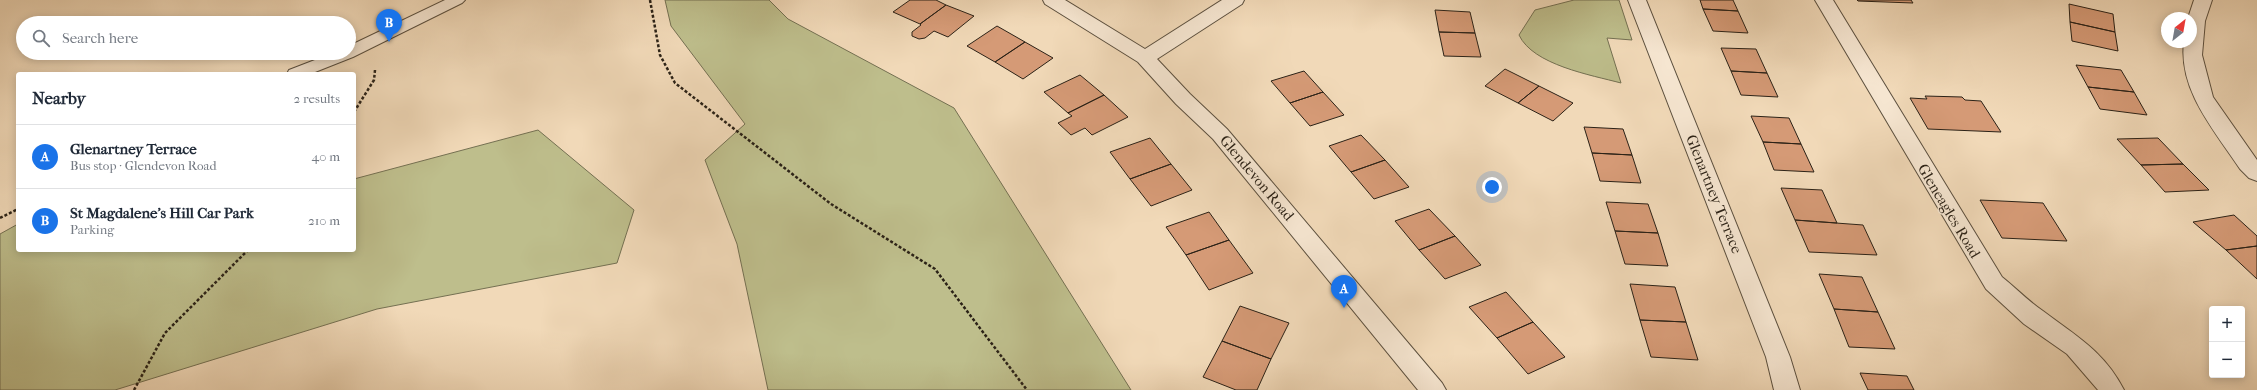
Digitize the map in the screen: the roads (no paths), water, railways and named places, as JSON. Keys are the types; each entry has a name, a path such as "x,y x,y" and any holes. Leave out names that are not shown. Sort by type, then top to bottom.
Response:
{"street":[{"name":"Glendevon Road","path":"1052,0 1145,58 1183,99 1220,134 1433,390"},
{"path":"1145,58 1235,0"},
{"name":"Glenartney Terrace","path":"1637,0 1778,357 1787,390"},
{"name":"Gleneagles Road","path":"1824,0 1994,283 2033,318 2076,347 2103,377 2111,390"},
{"path":"2203,0 2196,21 2192,55 2203,98 2239,151 2257,173"}],"lane":[{"path":"356,48 457,0"},
{"path":"300,72 329,60"}],"place":[{"name":"St Magdalene's Hill Car Park","path":"389,42"},
{"name":"Glenartney Terrace","path":"1344,308"}]}
